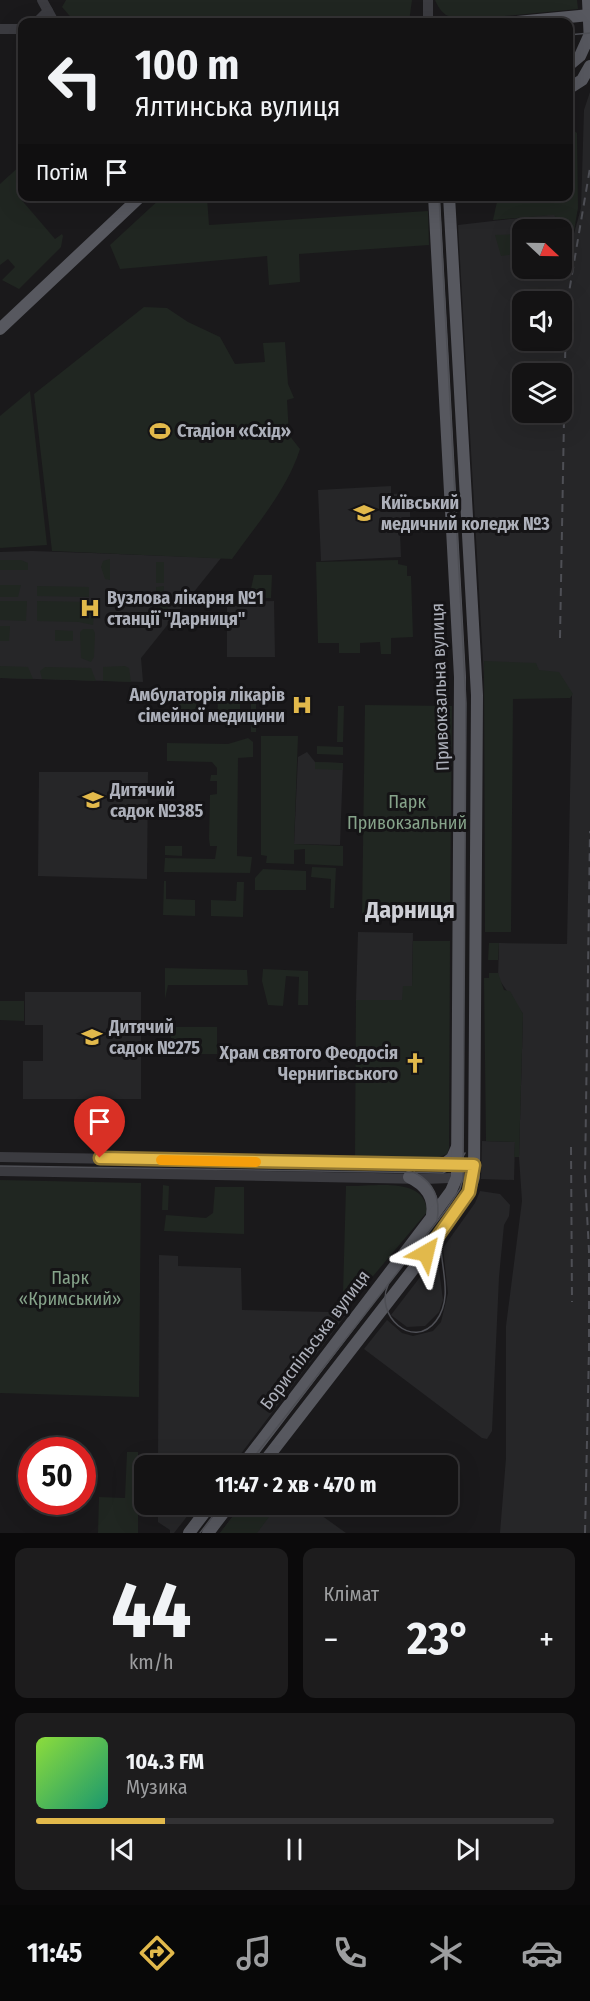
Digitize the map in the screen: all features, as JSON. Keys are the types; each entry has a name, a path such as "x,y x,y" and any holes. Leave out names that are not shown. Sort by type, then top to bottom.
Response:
{"main road":[{"path":"573,62 580,56 590,34 588,0"},
{"path":"573,19 590,15"},
{"path":"573,26 590,34"},
{"path":"573,86 582,80 590,66"},
{"path":"0,328 136,201"},
{"name":"Привокзальна вулиця","path":"434,201 460,677 458,1171"},
{"name":"Привокзальна вулиця","path":"448,201 477,693 474,1171"},
{"path":"443,1165 454,1155 458,1143"},
{"name":"Бориспільська вулиця","path":"250,1455 451,1191 458,1171"},
{"name":"Бориспільська вулиця","path":"270,1455 439,1236 469,1192 474,1171"},
{"path":"409,1178 424,1186 429,1193 433,1203 432,1216"},
{"path":"189,1533 203,1515"},
{"path":"208,1533 222,1515"}],"street":[{"path":"42,0 52,18"},
{"path":"428,0 428,18"},
{"path":"41,18 48,11"},
{"path":"0,29 18,29"},
{"path":"0,1157 443,1165 458,1171"},
{"path":"0,1171 409,1178 474,1171"}],"shaded area":[{"path":"590,92 590,1533 500,1533 506,1458 506,1326 522,1201 519,1157 523,1014 498,978 499,943 567,944 572,695 485,695 458,225 555,214 558,219 512,219 512,279 572,279 572,241 581,208 584,110"},
{"name":"Київський медичний коледж №3","path":"391,486 391,494 409,493 411,532 400,533 401,557 321,561 318,490"},
{"name":"Вузлова лікарня №1 станції \"Дарниця\"","path":"32,551 221,558 141,658 143,682 0,678 0,552"},
{"path":"274,601 275,657 227,657 227,602"},
{"path":"307,752 315,762 343,763 340,845 294,844 298,757"},
{"name":"Дитячий садок №385","path":"39,772 148,772 147,879 38,876"},
{"path":"358,932 413,933 412,986 402,1000 356,1000"},
{"name":"Дитячий садок №275","path":"25,992 141,992 141,1099 23,1099 23,1061 43,1061 43,1025 25,1025"},
{"path":"482,1141 515,1142 514,1180 481,1179"},
{"path":"480,1191 500,1194 510,1205 509,1216 504,1225 499,1277 492,1431 487,1439 482,1438 364,1349 387,1320 402,1333 413,1336 433,1331 441,1322 448,1293 443,1248 475,1203"},
{"path":"159,1255 178,1256 178,1266 241,1268 242,1310 329,1312 345,1316 240,1455 158,1455"},
{"path":"437,1255 443,1300 439,1312 425,1326 407,1327 391,1315"},
{"path":"158,1515 188,1515 174,1533 170,1533 170,1530 158,1522"},
{"path":"234,1515 321,1515 346,1533 220,1533"}],"green space":[{"path":"66,0 412,0 410,18 72,18 62,7"},
{"path":"435,0 577,0 578,9 483,18 452,18 440,9"},
{"path":"573,130 577,133 578,208 572,242 572,219 557,219 554,215 493,220 497,201 573,201"},
{"path":"18,168 18,201 22,201 55,239 62,234 63,236 61,247 19,289 2,280 15,267 8,259 0,265 0,184"},
{"path":"158,201 207,201 209,225 428,211 429,245 299,254 300,282 269,285 267,256 120,269 110,245"},
{"path":"512,234 512,254 501,256 495,235"},
{"name":"Стадіон «Схід»","path":"144,307 167,308 188,322 220,337 235,364 265,362 263,343 285,342 288,384 294,398 287,400 289,435 300,449 279,493 232,559 52,551 34,394"},
{"path":"30,391 47,545 0,548 0,416"},
{"path":"110,559 110,580 105,579 101,567 103,561"},
{"path":"0,560 21,560 28,563 28,570 0,570"},
{"path":"398,560 398,564 407,566 407,576 411,576 413,637 391,638 391,654 381,654 380,642 360,643 360,653 339,653 339,643 318,643 316,562"},
{"path":"156,562 164,562 164,583 156,583"},
{"path":"254,575 272,575 271,598 249,598"},
{"path":"0,585 21,585 18,597 0,597"},
{"path":"37,586 89,587 89,597 37,596"},
{"path":"164,586 163,606 167,606 169,612 159,621 157,619 156,587"},
{"path":"0,601 27,601 26,621 0,620"},
{"path":"37,601 92,602 95,604 93,625 79,622 37,621"},
{"path":"0,626 10,626 9,641 0,641"},
{"path":"83,629 93,629 95,633 94,657 91,662 81,658 80,632"},
{"path":"55,630 73,631 73,641 55,641"},
{"path":"484,661 536,663 539,670 559,672 573,694 570,698 513,699 511,932 485,932"},
{"path":"0,666 28,667 33,679 0,678"},
{"path":"125,666 129,668 131,682 103,681 103,667"},
{"path":"45,667 91,668 96,681 42,679 40,671"},
{"path":"173,700 196,700 196,719 173,718"},
{"path":"218,701 240,701 240,720 217,719"},
{"path":"251,701 256,701 256,732 251,732"},
{"name":"Парк Привокзальний","path":"365,705 452,706 450,918 362,919"},
{"path":"338,706 344,706 343,742 337,742"},
{"path":"261,736 298,736 294,844 343,846 343,866 305,864 305,849 294,850 294,864 266,863 267,856 261,855"},
{"path":"248,738 253,742 253,757 238,758 237,856 252,857 250,873 164,872 165,858 215,859 217,846 210,846 209,839 210,795 217,794 217,781 210,781 211,775 217,775 217,768 212,762 167,761 167,743 228,744"},
{"path":"317,746 343,747 343,755 317,754"},
{"path":"315,762 343,763 343,770 315,769"},
{"path":"165,846 182,846 182,856 165,855"},
{"path":"312,867 336,868 334,908 330,908 331,879 311,877"},
{"path":"263,869 306,871 306,890 255,890 255,878"},
{"path":"164,881 166,881 166,899 195,900 195,916 163,915"},
{"path":"237,882 244,882 243,917 211,916 211,900 236,901"},
{"path":"413,941 450,941 449,1148 447,1154 434,1159 355,1157 356,1000 402,1000 403,986 412,986"},
{"path":"489,943 499,943 498,960 488,960"},
{"path":"165,968 247,970 248,985 168,985 165,999"},
{"path":"263,969 308,971 308,1005 298,1005 299,977 286,976 283,1006 268,1005 262,981"},
{"path":"489,973 498,973 504,990 510,991 523,1014 519,1157 514,1157 515,1142 486,1141 484,978 489,978"},
{"path":"0,1001 24,1001 24,1021 0,1020"},
{"path":"171,1027 217,1027 217,1054 171,1054"},
{"name":"Парк «Кримський»","path":"0,1180 141,1183 139,1397 0,1393"},
{"path":"163,1185 169,1186 168,1210 162,1210"},
{"path":"383,1185 408,1188 418,1192 424,1200 427,1212 352,1301 346,1299 343,1294 346,1186"},
{"path":"215,1187 244,1187 244,1234 164,1231 166,1215 206,1218 213,1213"},
{"path":"127,1452 138,1452 138,1455 134,1455 134,1515 138,1515 138,1533 98,1533 99,1497 125,1498"},
{"path":"234,1515 270,1515 257,1533 220,1533"}],"tram line":[{"path":"573,35 590,33"},
{"path":"256,1455 446,1210 460,1189 463,1178 466,703 439,201"},
{"path":"0,1166 443,1173 458,1165 465,1153"},
{"path":"414,1172 427,1181 437,1198 437,1221"},
{"path":"388,1285 385,1296 386,1308 398,1326 407,1331 417,1332 427,1329 436,1321 445,1297 440,1243 445,1216"},
{"path":"200,1533 214,1515"}],"railway":[{"path":"560,638 566,310 590,168"},
{"path":"585,1533 589,1350 589,1251 585,1177 590,831"},
{"path":"571,1147 572,1302"}],"slow traffic":[{"path":"161,1160 256,1162"}],"place":[{"name":"Стадіон «Схід»","path":"160,431"},
{"name":"Київський медичний коледж №3","path":"364,513"},
{"name":"Вузлова лікарня №1 станції \"Дарниця\"","path":"90,608"},
{"name":"Амбулаторія лікарів сімейної медицини","path":"302,705"},
{"name":"Дитячий садок №385","path":"93,800"},
{"name":"Дитячий садок №275","path":"92,1037"},
{"name":"Храм святого Феодосія Чернигівського","path":"415,1063"}],"district":[{"name":"Дарниця","path":"410,910"}],"route":[{"path":"100,1158 474,1165 474,1177 469,1192 426,1253"}]}
